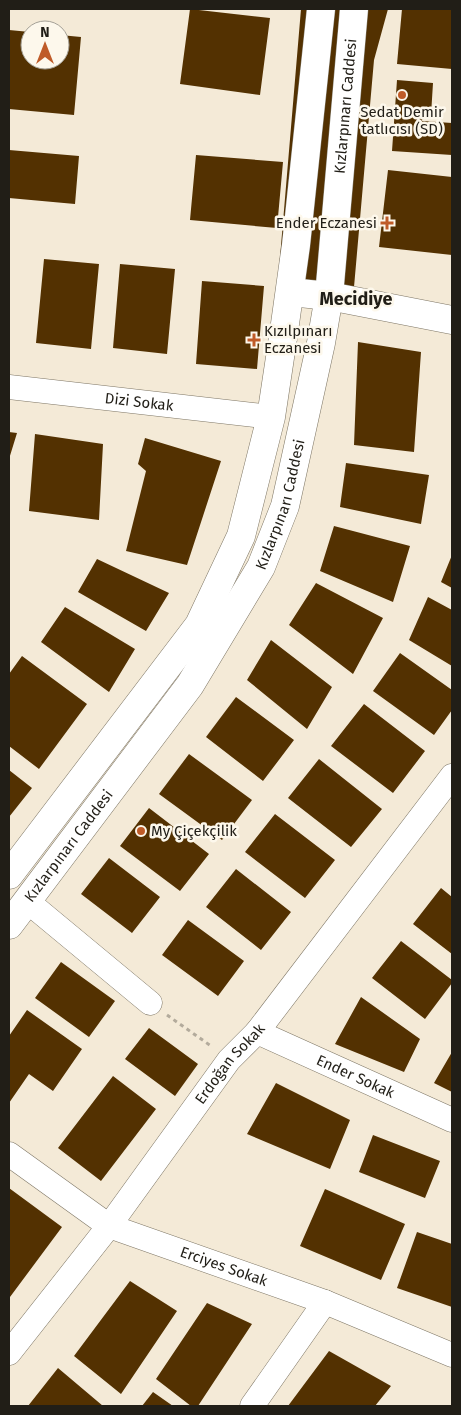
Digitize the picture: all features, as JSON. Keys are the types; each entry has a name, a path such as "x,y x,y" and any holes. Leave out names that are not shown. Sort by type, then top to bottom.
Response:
{"main road":[{"name":"Kızlarpınarı Caddesi","path":"9,875 199,625 241,536 271,417 290,292 321,9"},
{"name":"Kızlarpınarı Caddesi","path":"9,925 190,685 261,567 285,506 321,343 329,296 354,9"},
{"path":"290,292 329,296 452,320"}],"street":[{"name":"Dizi Sokak","path":"9,387 271,417"},
{"name":"Erdoğan Sokak","path":"9,1353 108,1226 230,1060 257,1032 452,776"},
{"path":"27,901 150,1003"},
{"name":"Ender Sokak","path":"257,1032 452,1120"},
{"name":"Erciyes Sokak","path":"9,1154 108,1226 324,1302 452,1355"},
{"path":"252,1406 324,1302"}],"path":[{"path":"150,1003 230,1060"}],"building":[{"path":"190,9 270,18 260,95 180,84"},
{"path":"301,9 388,9 374,60 354,287 278,281"},
{"path":"402,9 452,9 452,69 397,64"},
{"path":"9,30 20,31 20,70 70,70 70,36 81,37 74,115 9,109"},
{"path":"397,80 433,83 431,115 423,114 422,121 452,123 452,155 392,151"},
{"path":"9,150 79,156 75,204 9,198"},
{"path":"196,155 283,162 277,228 190,220"},
{"path":"388,170 452,177 452,255 379,247"},
{"path":"44,259 99,264 91,349 36,343"},
{"path":"120,264 175,269 167,354 113,348"},
{"path":"202,281 264,286 257,369 196,364"},
{"path":"358,342 421,352 414,452 354,445"},
{"path":"9,432 17,433 9,459"},
{"path":"35,434 103,444 99,520 29,511"},
{"path":"145,438 221,461 187,565 126,551 146,471 138,464"},
{"path":"346,463 429,475 421,524 340,507"},
{"path":"334,526 410,546 393,602 320,571"},
{"path":"452,555 452,588 441,582"},
{"path":"97,559 169,593 146,631 78,592"},
{"path":"316,583 383,618 353,674 289,625"},
{"path":"428,597 452,610 452,666 409,640"},
{"path":"65,607 135,649 109,692 41,642"},
{"path":"271,640 332,687 307,729 247,680"},
{"path":"400,653 452,690 452,710 434,735 373,691"},
{"path":"22,656 87,704 39,769 9,746 9,674"},
{"path":"236,697 294,740 263,781 206,737"},
{"path":"364,704 425,751 393,793 331,746"},
{"path":"189,754 252,800 222,840 159,794"},
{"path":"319,759 382,809 351,847 288,798"},
{"path":"9,770 32,788 9,817"},
{"path":"149,808 209,854 180,891 120,846"},
{"path":"275,814 335,860 305,898 245,852"},
{"path":"109,858 160,897 132,933 81,894"},
{"path":"236,869 291,912 261,950 206,907"},
{"path":"441,888 452,897 452,954 413,924"},
{"path":"188,920 244,961 218,996 162,955"},
{"path":"401,941 452,980 452,983 425,1019 372,978"},
{"path":"61,962 115,1001 89,1037 35,998"},
{"path":"361,997 420,1039 404,1072 335,1044"},
{"path":"27,1010 82,1049 53,1091 29,1074 9,1103 9,1036"},
{"path":"149,1028 198,1064 175,1096 125,1059"},
{"path":"452,1052 452,1092 434,1083"},
{"path":"113,1076 156,1109 101,1181 58,1148"},
{"path":"276,1083 350,1120 330,1169 247,1134"},
{"path":"373,1135 440,1161 425,1198 359,1172"},
{"path":"9,1188 62,1227 10,1297 9,1296"},
{"path":"325,1189 405,1224 381,1280 300,1246"},
{"path":"417,1232 452,1244 452,1307 397,1288"},
{"path":"130,1281 177,1311 121,1394 74,1356"},
{"path":"207,1303 252,1324 198,1406 191,1406 156,1379"},
{"path":"329,1351 391,1386 375,1406 288,1406"},
{"path":"58,1368 103,1406 28,1406"},
{"path":"153,1392 173,1406 142,1406"}],"place":[{"name":"Sedat Demir tatlıcısı (SD)","path":"402,95"},
{"name":"Ender Eczanesi","path":"387,223"},
{"name":"Kızılpınarı Eczanesi","path":"254,340"},
{"name":"My Çiçekçilik","path":"141,831"}],"district":[{"name":"Mecidiye","path":"356,299"}]}
